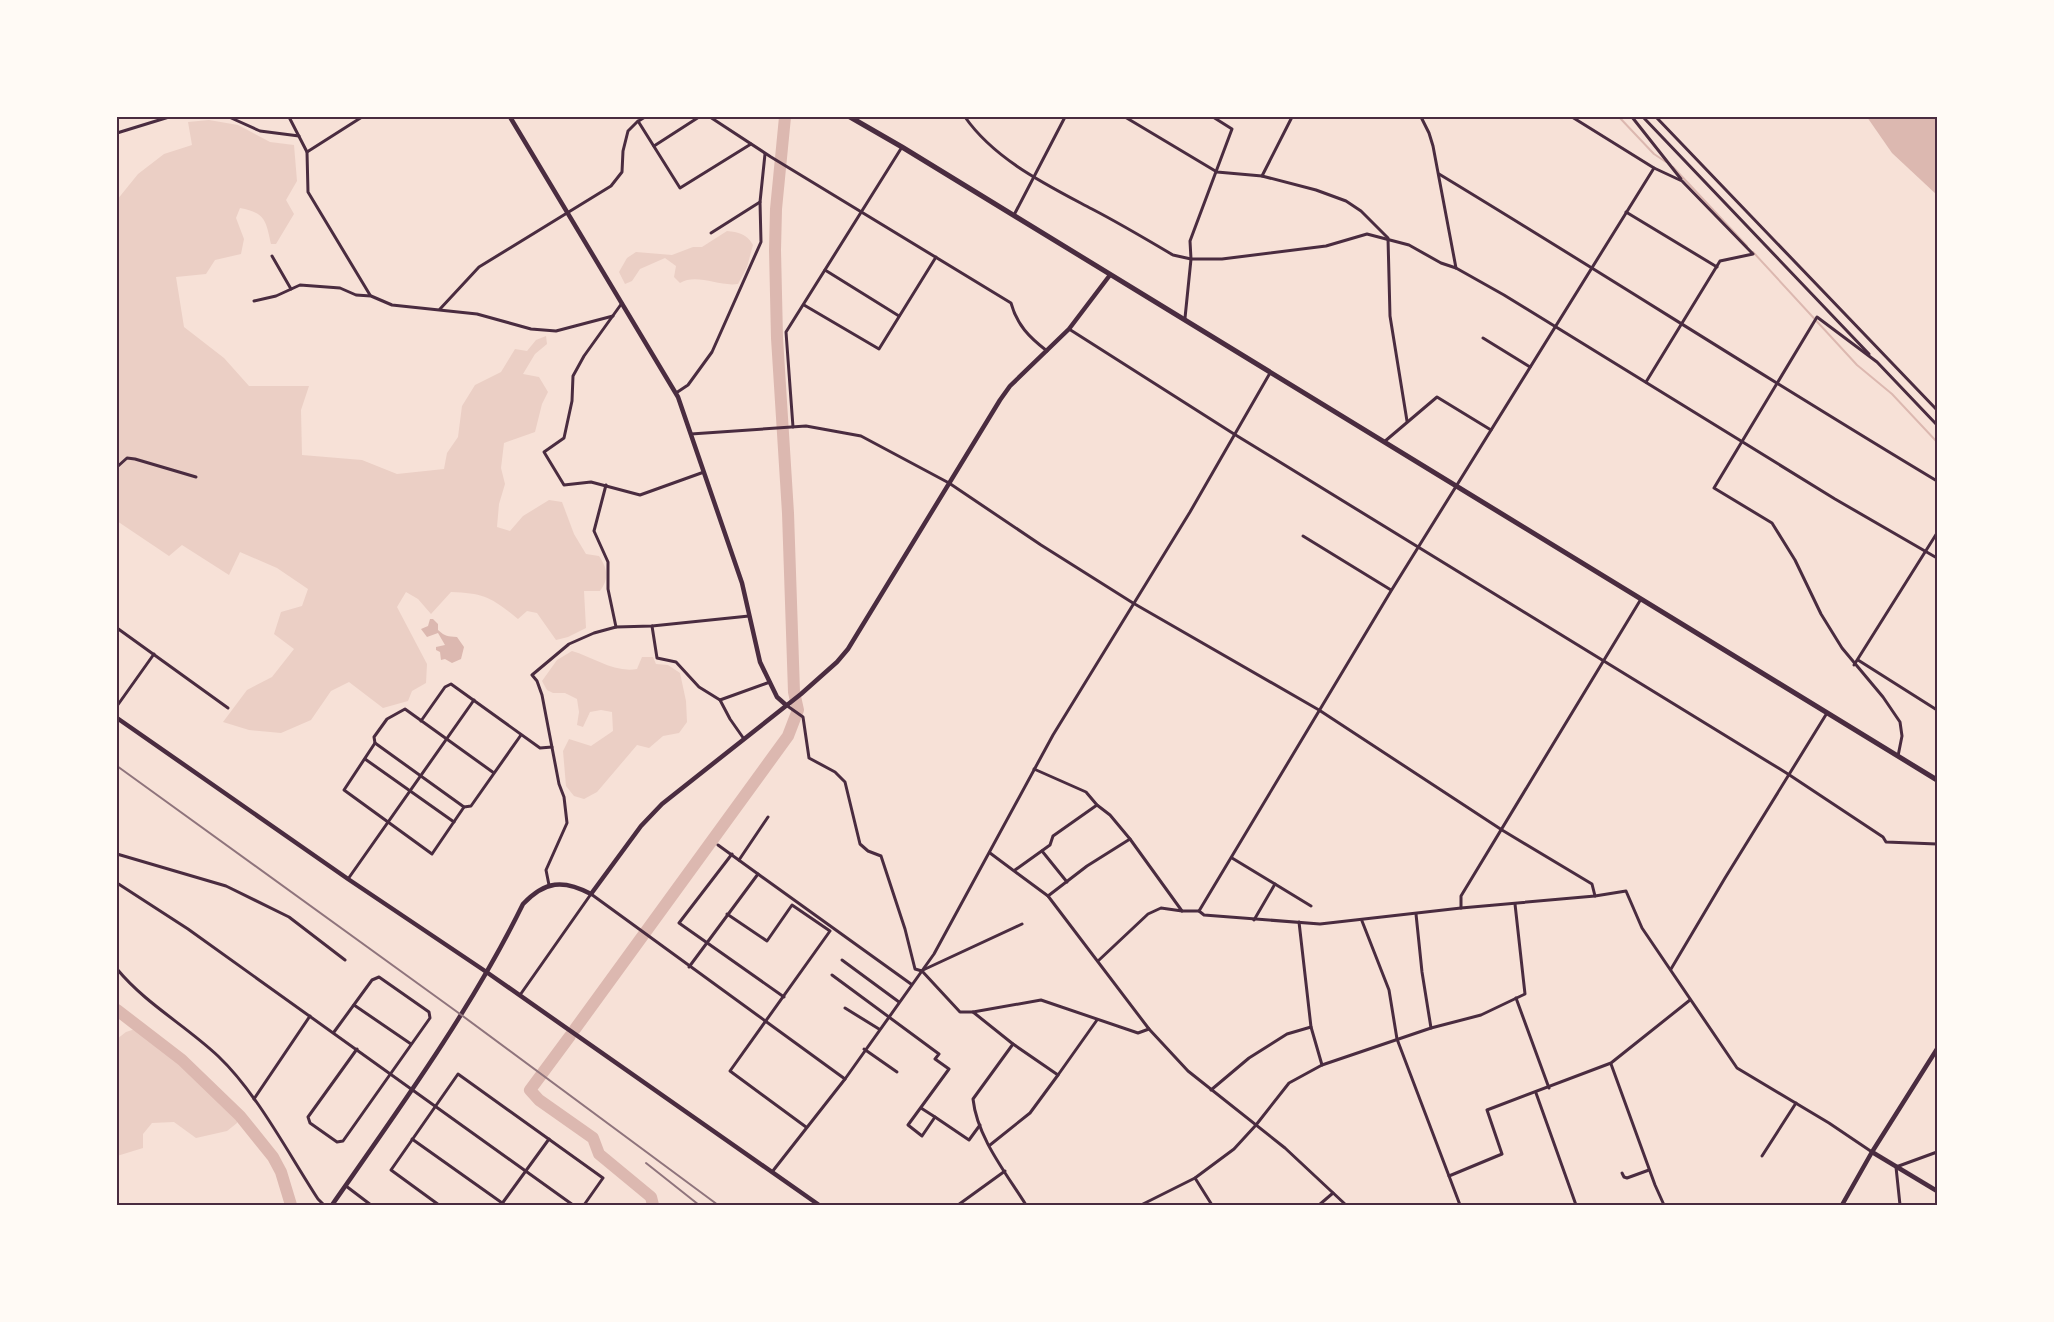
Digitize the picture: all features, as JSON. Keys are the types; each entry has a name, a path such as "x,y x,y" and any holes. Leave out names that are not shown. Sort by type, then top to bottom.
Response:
{"highway":[{"path":"850,117 903,147 1937,780"}],"main road":[{"path":"510,117 676,393 742,583 760,662 777,697 786,705"},
{"path":"332,1205 413,1089 523,904 538,890 549,885 568,884 591,894 641,826 662,804 801,694 837,662 848,649 1000,399 1010,386 1069,329 1110,275"},
{"path":"117,718 348,879 485,971 819,1205"},
{"path":"1842,1205 1872,1152 1937,1049"},
{"path":"1872,1152 1937,1191"}],"street":[{"path":"117,133 169,117"},
{"path":"229,117 260,131 300,136"},
{"path":"289,117 307,152 308,192 371,296"},
{"path":"307,152 362,117"},
{"path":"440,309 479,267 611,186 622,172 623,151 628,131 645,117"},
{"path":"654,146 699,117"},
{"path":"710,117 771,157 1011,303 1016,319 1034,341 1047,352"},
{"path":"965,117 976,133 1002,155 1050,187 1173,255 1191,259 1222,259 1326,246 1367,234 1409,245 1441,263 1456,268 1556,327 1741,442 1937,558"},
{"path":"1014,215 1065,117"},
{"path":"1125,117 1217,172 1262,176 1316,190 1346,201 1361,211 1388,238 1390,316 1407,421"},
{"path":"1185,320 1191,259 1190,241 1232,129 1213,117"},
{"path":"1262,176 1292,117"},
{"path":"1430,117 1422,119 1429,132 1439,174 1456,268"},
{"path":"1572,117 1654,168 1682,181"},
{"path":"1632,117 1682,181 1753,254 1720,261 1646,382"},
{"path":"1642,117 1937,425"},
{"path":"1656,117 1937,410"},
{"path":"638,121 680,188 752,144"},
{"path":"793,427 786,332 903,147"},
{"path":"676,393 688,385 712,352 761,242 760,202 765,153"},
{"path":"1199,911 1391,591 1654,168"},
{"path":"1439,174 1592,267 1776,384 1937,481"},
{"path":"711,233 760,202"},
{"path":"1626,212 1717,267"},
{"path":"272,256 291,289"},
{"path":"804,304 879,349 936,257"},
{"path":"825,270 899,316"},
{"path":"254,301 276,296 300,285 340,288 356,295 371,296 392,304 477,314 531,329 556,331 613,315"},
{"path":"622,303 584,356 573,376 572,401 564,438 544,452 564,485 591,482 640,495 704,472"},
{"path":"1877,362 1817,317 1714,488 1773,523 1795,560 1821,614 1842,648 1883,697 1900,722 1902,736 1898,756"},
{"path":"1069,329 1418,548 1788,774 1883,837 1886,842 1937,844"},
{"path":"1483,338 1531,367"},
{"path":"772,1172 845,1079 864,1049 934,954 1034,769 1190,512 1271,372"},
{"path":"1384,442 1437,397 1491,430"},
{"path":"691,434 815,427 861,436 949,483 1133,603 1319,710 1502,830 1592,884 1594,896"},
{"path":"117,467 127,458 135,459 196,477"},
{"path":"606,485 594,531 608,562 608,589 616,627"},
{"path":"1854,665 1937,533"},
{"path":"1303,536 1391,591"},
{"path":"1461,908 1461,896 1641,599"},
{"path":"549,885 546,870 567,823 564,797 559,784 542,695 532,675 568,644 616,627 652,626 749,616"},
{"path":"652,626 657,658 676,662 699,687 720,700 744,740"},
{"path":"117,628 228,708"},
{"path":"117,706 154,654"},
{"path":"1858,660 1937,710"},
{"path":"720,700 770,682"},
{"path":"421,721 445,687 450,684 540,748 552,747"},
{"path":"348,879 474,700"},
{"path":"786,705 803,717 809,758 835,772 844,782 860,844 868,851 881,856 905,929 915,969 922,971 960,1012 973,1012 1041,1000 1138,1033 1149,1029"},
{"path":"464,807 432,854 344,790 375,743 374,737 387,719 405,709 494,773"},
{"path":"1671,969 1827,713"},
{"path":"375,743 464,807 471,806 522,735"},
{"path":"365,759 454,822"},
{"path":"1034,769 1086,792 1110,815 1130,838 1182,911"},
{"path":"1015,870 1050,844 1053,836 1097,805"},
{"path":"739,860 768,817"},
{"path":"1048,896 1130,838"},
{"path":"718,844 828,927 911,984"},
{"path":"1042,851 1066,882"},
{"path":"990,853 1048,896 1149,1029 1188,1071 1285,1148 1346,1205"},
{"path":"117,854 226,886 289,917 345,960"},
{"path":"732,854 679,923 784,997"},
{"path":"1232,858 1311,906"},
{"path":"689,967 758,874"},
{"path":"117,883 188,929 357,1048 573,1205"},
{"path":"1254,920 1275,884"},
{"path":"1098,961 1148,914 1161,908 1199,911 1204,915 1320,924 1626,891 1642,928 1737,1068 1872,1152"},
{"path":"520,996 591,894 845,1079"},
{"path":"1141,1205 1195,1178 1234,1149 1256,1125 1288,1083 1323,1065 1431,1028 1481,1015 1525,994 1515,904"},
{"path":"727,914 767,941 792,905 828,927 830,931 730,1071 806,1127"},
{"path":"1416,914 1431,1028"},
{"path":"1361,920 1389,990 1397,1039 1460,1205"},
{"path":"1299,922 1311,1027 1323,1065"},
{"path":"922,971 1022,924"},
{"path":"842,960 899,1002"},
{"path":"117,969 133,988 217,1055 234,1074 254,1099 324,1205"},
{"path":"832,975 939,1054 935,1059 949,1070 908,1125 922,1136 935,1118"},
{"path":"334,1032 372,980 379,977 429,1012 430,1018 392,1073 343,1141 337,1142 310,1123 308,1117 357,1048"},
{"path":"1516,998 1549,1088"},
{"path":"1449,1176 1503,1154 1487,1110 1611,1063 1690,1000"},
{"path":"354,1005 411,1044"},
{"path":"845,1008 879,1029"},
{"path":"973,1012 1013,1044 1058,1075"},
{"path":"254,1099 310,1016"},
{"path":"990,1145 1030,1113 1097,1020"},
{"path":"1211,1090 1248,1058 1287,1034 1311,1027"},
{"path":"1013,1044 973,1099 975,1115 1026,1205"},
{"path":"864,1049 897,1072"},
{"path":"1611,1063 1649,1170 1664,1205"},
{"path":"439,1205 391,1170 458,1074 603,1178 584,1205"},
{"path":"1536,1093 1576,1205"},
{"path":"1762,1156 1796,1103"},
{"path":"921,1108 969,1140 980,1125"},
{"path":"412,1139 503,1204 549,1139"},
{"path":"1900,1205 1896,1167 1937,1152"},
{"path":"1622,1173 1628,1178 1649,1170"},
{"path":"958,1205 1005,1171"},
{"path":"1195,1178 1212,1205"},
{"path":"346,1185 371,1205"},
{"path":"1319,1205 1333,1193"}],"shaded area":[{"path":"1867,117 1937,117 1937,195 1892,153"},
{"path":"209,120 238,125 270,142 294,145 297,181 286,200 294,214 276,244 271,244 263,219 255,212 240,208 236,218 244,239 241,254 215,260 206,274 176,277 184,327 224,358 249,386 309,386 301,410 302,455 362,460 397,474 444,469 447,453 458,437 462,406 475,385 501,372 515,349 527,351 536,340 546,336 547,344 535,354 523,374 539,377 548,392 542,404 535,432 504,443 501,468 505,484 499,504 497,527 510,531 523,516 549,500 562,502 574,534 586,554 599,556 606,570 605,582 600,591 584,591 586,628 556,640 537,613 527,611 518,619 501,606 480,595 451,592 431,614 418,599 406,592 397,607 427,664 426,683 412,691 408,701 383,708 349,682 331,691 311,720 281,733 249,730 223,722 247,690 272,677 294,649 274,634 281,612 302,606 308,589 277,568 240,552 229,575 182,545 169,556 117,521 117,200 138,174 164,154 192,145 188,122"},
{"path":"727,231 742,234 753,245 747,267 738,284 694,279 680,283 674,277 676,266 665,258 640,269 632,281 625,284 619,272 627,258 636,252 672,255 693,247 702,247"},
{"path":"430,619 438,624 438,630 443,634 457,637 464,647 461,659 452,663 445,659 441,660 440,652 436,650 436,647 445,645 438,633 427,637 421,629 428,626"},
{"path":"572,651 612,667 628,670 637,669 642,657 653,657 656,664 668,665 680,673 686,701 687,722 679,733 663,736 649,748 637,745 597,792 584,799 574,796 566,786 563,751 569,739 591,746 613,731 612,712 601,710 590,712 583,727 577,725 579,712 577,699 565,693 553,693 547,690 542,681 557,660"},
{"path":"144,1026 188,1059 239,1110 237,1123 227,1131 196,1138 174,1122 152,1123 143,1134 143,1148 117,1156 117,1039 126,1032"}],"waterway":[{"path":"575,1029 788,736 798,710 794,692 775,250 776,209 785,117"},
{"path":"1619,117 1654,154 1666,162"},
{"path":"1673,167 1747,246"},
{"path":"1753,252 1857,365 1892,394 1937,442"},
{"path":"117,1010 182,1060 240,1116 273,1157 281,1172 291,1205"},
{"path":"570,1036 530,1090 539,1100 593,1138 599,1154 651,1197 653,1205"}],"railway":[{"path":"117,766 460,1014 718,1205"},
{"path":"646,1163 699,1205"}]}
